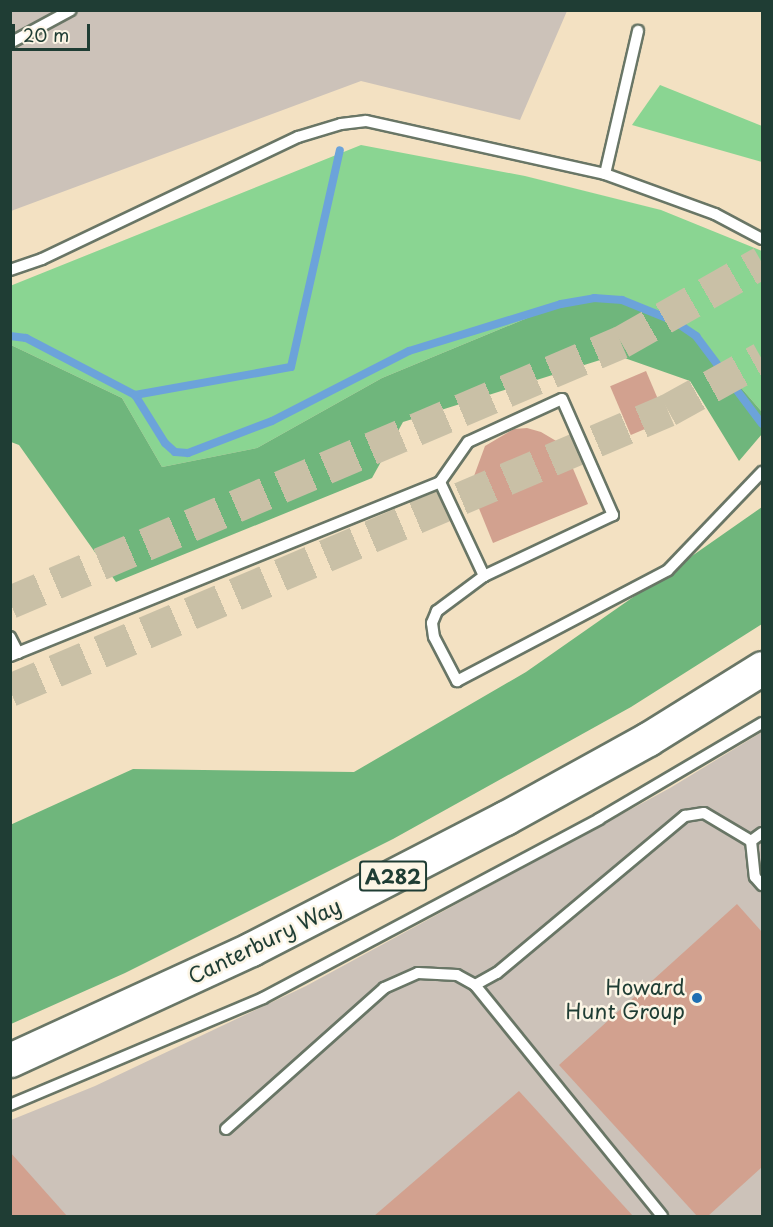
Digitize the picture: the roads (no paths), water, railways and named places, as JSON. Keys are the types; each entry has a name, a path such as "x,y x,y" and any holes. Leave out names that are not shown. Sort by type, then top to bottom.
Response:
{"highway":[{"name":"Canterbury Way","path":"10,1060 251,949 505,818 648,739 762,668"}],"lane":[{"path":"10,43 71,10"},
{"path":"605,174 638,31"},
{"path":"10,270 42,259 298,137 341,124 366,122 605,174 715,214 762,239"},
{"path":"10,637 14,655 440,482 468,442 562,399 613,515 484,576 437,611 432,623 434,637 457,681 668,570 762,472"},
{"path":"440,482 484,576"},
{"path":"10,1105 263,998 599,819 762,723"},
{"path":"475,986 497,973 685,816 704,813 751,841"},
{"path":"751,841 762,833"},
{"path":"751,841 755,877 762,885"},
{"path":"226,1129 359,1014 384,988 418,973 434,971 457,975 475,986 662,1216"}],"waterway":[{"path":"135,395 291,367 340,150"},
{"path":"10,336 26,338 135,395 165,443 175,452 188,453 272,421 409,351 561,304 594,298 622,300 674,321 696,336 762,424"}],"tunnel":[{"path":"10,602 621,342 762,262"},
{"path":"10,690 668,410 762,358"}],"place":[{"name":"Howard Hunt Group","path":"697,998"}]}
